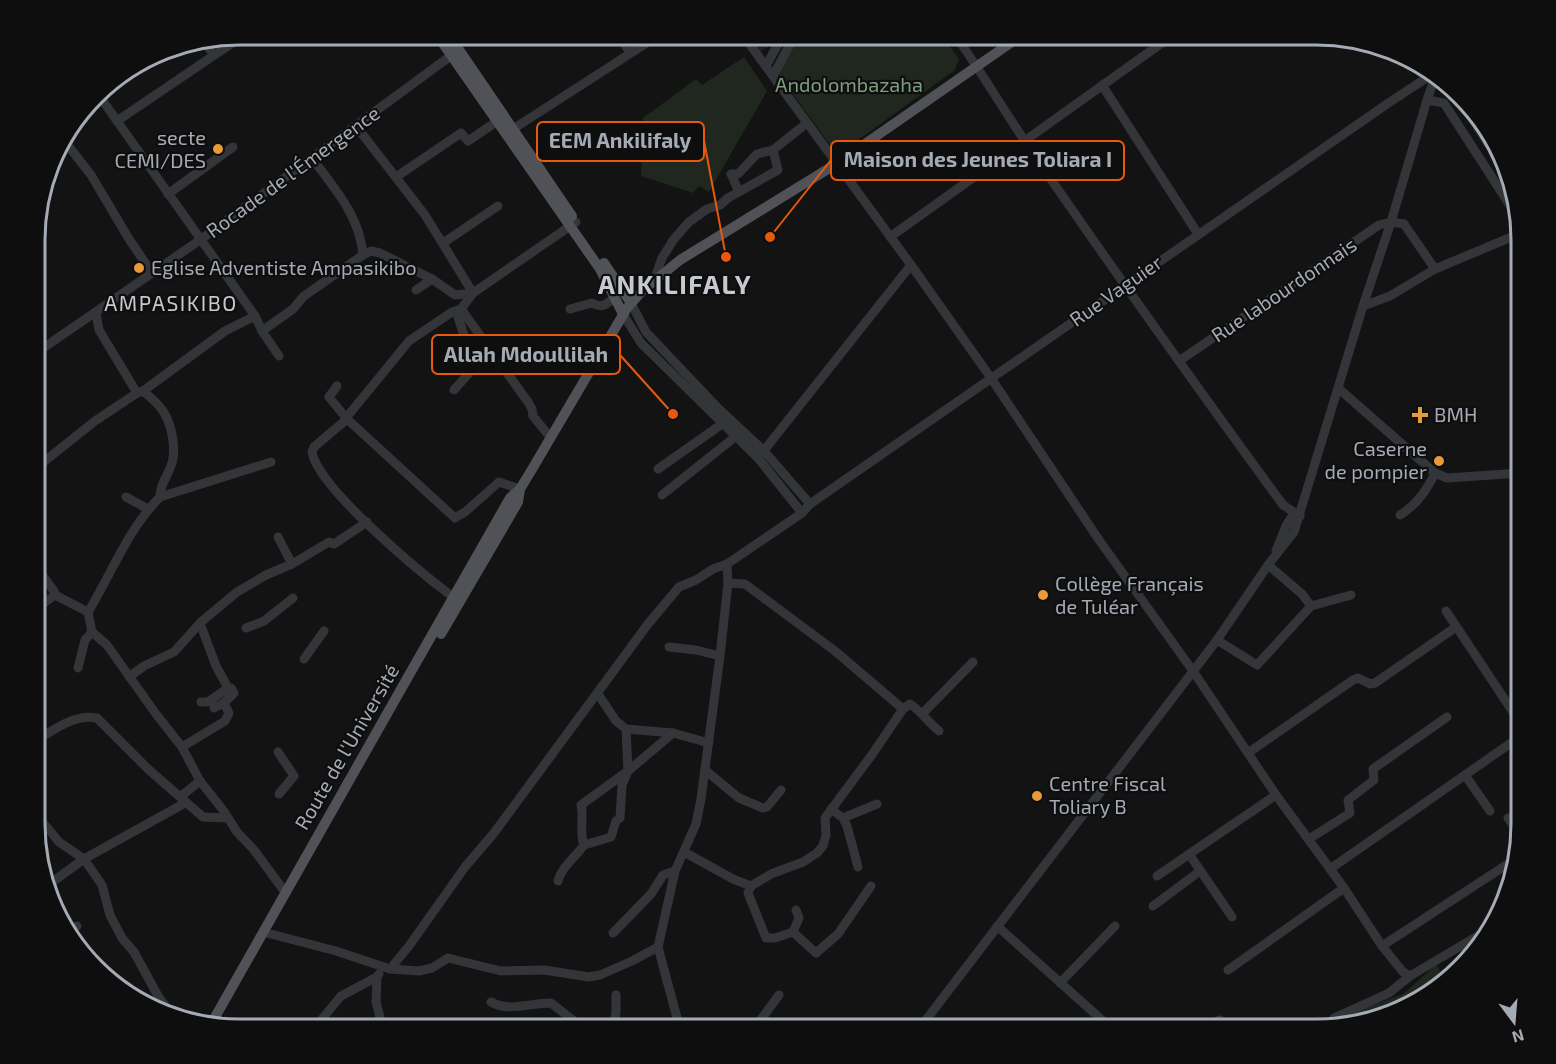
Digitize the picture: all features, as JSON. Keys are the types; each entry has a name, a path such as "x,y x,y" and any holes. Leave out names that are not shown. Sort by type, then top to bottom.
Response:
{"main road":[{"path":"447,45 513,129 574,224 623,314"},
{"path":"452,45 496,122 631,303"},
{"name":"Route de l'Université","path":"215,1017 510,498 520,489 631,303 654,280 680,260 836,164 1007,45"},
{"name":"Route de l'Université","path":"221,1018 267,933 518,502 520,489"}],"street":[{"path":"625,45 630,53"},
{"path":"513,129 643,45"},
{"path":"750,45 991,378 1099,540 1193,671 1276,795 1344,888 1382,946 1403,972 1410,976"},
{"path":"766,66 778,45"},
{"path":"773,76 790,45"},
{"path":"962,45 1024,141 1179,362 1283,506 1300,516"},
{"path":"890,237 1159,45"},
{"path":"117,121 227,46"},
{"path":"209,48 214,55"},
{"name":"Rocade de l'Émergence","path":"45,347 200,240 455,53"},
{"name":"Rue Vaguier","path":"322,1019 341,996 388,968 598,694 648,624 679,587 713,569 728,564 802,513 810,504 1198,234 1427,80"},
{"path":"927,1019 1217,640 1294,532 1363,306 1392,222 1432,83"},
{"path":"1102,85 1198,234"},
{"path":"1426,100 1444,103 1506,199"},
{"path":"103,101 255,316 279,356"},
{"path":"396,177 461,133 468,141 496,122"},
{"path":"739,192 731,174 738,174 757,154 773,150 807,123"},
{"path":"356,126 443,243 473,292"},
{"path":"68,147 91,175 134,248 152,273"},
{"path":"168,194 233,147"},
{"path":"654,280 662,258 681,230 707,209 720,205 778,170 773,150"},
{"path":"312,158 345,202 356,225 363,255"},
{"path":"749,164 758,181"},
{"path":"443,243 498,206"},
{"path":"1392,222 1404,224 1435,269"},
{"name":"Rue labourdonnais","path":"1179,362 1379,225 1392,222"},
{"path":"262,331 293,309 304,296 363,255 371,252 380,253 432,279 455,295 473,292 574,224"},
{"path":"1363,306 1390,296 1435,269 1511,237"},
{"path":"761,455 911,265"},
{"path":"416,290 432,279"},
{"path":"454,390 469,372 472,360 458,317 473,292"},
{"path":"570,309 591,303 604,306 615,297"},
{"path":"631,303 646,332 810,504"},
{"path":"453,597 424,576 351,508 321,474 312,452 347,418 410,341 452,312 462,311"},
{"path":"462,311 528,402 533,416 550,437"},
{"path":"96,313 99,330 140,392 162,409 172,436 174,459 160,489 160,497"},
{"path":"623,314 641,343 735,437 761,455 802,513"},
{"path":"45,461 95,421 225,331 255,316"},
{"path":"337,386 329,397 347,418 455,518 499,482 520,489"},
{"path":"1338,388 1435,473 1447,478 1511,474"},
{"path":"658,469 722,424"},
{"path":"662,495 735,437"},
{"path":"270,462 160,497 135,526 88,612 92,632 107,645 182,747 200,780 237,832 254,850 285,892"},
{"path":"1400,514 1409,510 1427,490 1435,473"},
{"path":"126,497 148,509"},
{"path":"129,677 150,663 174,652 200,623 237,592 329,542 334,544 367,522"},
{"path":"278,537 292,564"},
{"path":"678,1019 658,947 675,871 696,824 720,656 728,564"},
{"path":"1268,566 1302,594 1311,606"},
{"path":"45,579 55,595 88,612"},
{"path":"728,583 745,584 835,651 903,709"},
{"path":"45,602 55,595"},
{"path":"1217,640 1257,665 1311,606 1351,595"},
{"path":"246,628 264,621 293,598"},
{"path":"1446,611 1511,709"},
{"path":"200,623 216,666 228,688 231,688 234,693 224,703 214,708"},
{"path":"1248,753 1353,680 1358,678 1370,684 1375,683 1456,627"},
{"path":"304,659 324,631"},
{"path":"78,668 85,640 92,632"},
{"path":"669,647 720,656"},
{"path":"923,713 973,662"},
{"path":"201,702 208,702 228,688"},
{"path":"598,694 616,721 626,729 673,733 709,743"},
{"path":"182,747 225,721 229,713 224,703"},
{"path":"751,886 817,853 823,846 826,836 825,818 903,709 910,704 923,713 924,719 939,731"},
{"path":"45,736 74,720 88,716 97,718 182,800 203,817 227,818"},
{"path":"1309,839 1350,813 1348,800 1374,780 1373,769 1447,717"},
{"path":"558,881 561,869 584,845 611,837 616,821 620,818 622,785 628,771 626,729"},
{"path":"584,845 582,825 584,817 581,804 628,771 673,733"},
{"path":"1330,869 1511,743"},
{"path":"278,752 294,776 279,794"},
{"path":"705,770 739,798 762,808 767,807 781,790"},
{"path":"1465,775 1490,812"},
{"path":"54,881 84,859 182,800 200,780"},
{"path":"1157,876 1276,795"},
{"path":"843,818 877,804"},
{"path":"831,809 843,818 851,837 858,867"},
{"path":"1508,818 1511,822"},
{"path":"45,825 59,842 84,859 102,885 110,915 122,938 134,952 159,1001"},
{"path":"684,852 733,879 751,886"},
{"path":"1189,854 1232,917"},
{"path":"1382,946 1506,865"},
{"path":"613,933 651,894 663,875 675,871"},
{"path":"1153,906 1200,871"},
{"path":"751,886 750,898 766,938 775,938 793,932 800,918 796,910"},
{"path":"793,932 816,953 838,934 871,886"},
{"path":"1228,970 1344,888"},
{"path":"997,926 1101,1019"},
{"path":"1060,983 1115,926"},
{"path":"267,933 336,951 388,968 419,971 432,968 448,958 501,971 544,970 589,976 600,975 658,947"},
{"path":"1334,1018 1389,993 1410,976 1474,938"},
{"path":"377,976 376,1002 381,1019"},
{"path":"614,1019 615,995"},
{"path":"761,1019 778,995"},
{"path":"491,1002 507,1007 551,1003 572,1019"}],"shaded area":[{"path":"755,45 770,45 760,52"}],"green space":[{"name":"Andolombazaha","path":"792,45 949,45 959,59 955,70 847,148 830,145 777,72"},
{"path":"744,57 767,91 709,192 699,186 693,193 641,176 643,118 696,79 702,85"},
{"path":"1473,125 1487,147 1485,148 1471,126"},
{"path":"1436,965 1442,973 1402,999 1379,1009 1344,1017 1344,1016 1403,994"}],"place":[{"name":"secte CEMI/DES","path":"218,149"},
{"name":"Maison des Jeunes Toliara I","path":"770,237"},
{"name":"EEM Ankilifaly","path":"726,257"},
{"name":"Eglise Adventiste Ampasikibo","path":"139,268"},
{"name":"Allah Mdoullilah","path":"673,414"},
{"name":"BMH","path":"1420,415"},
{"name":"Caserne de pompier","path":"1439,461"},
{"name":"Collège Français de Tuléar","path":"1043,595"},
{"name":"Centre Fiscal Toliary B","path":"1037,796"}],"district":[{"name":"ANKILIFALY","path":"675,285"},
{"name":"AMPASIKIBO","path":"171,304"}]}
